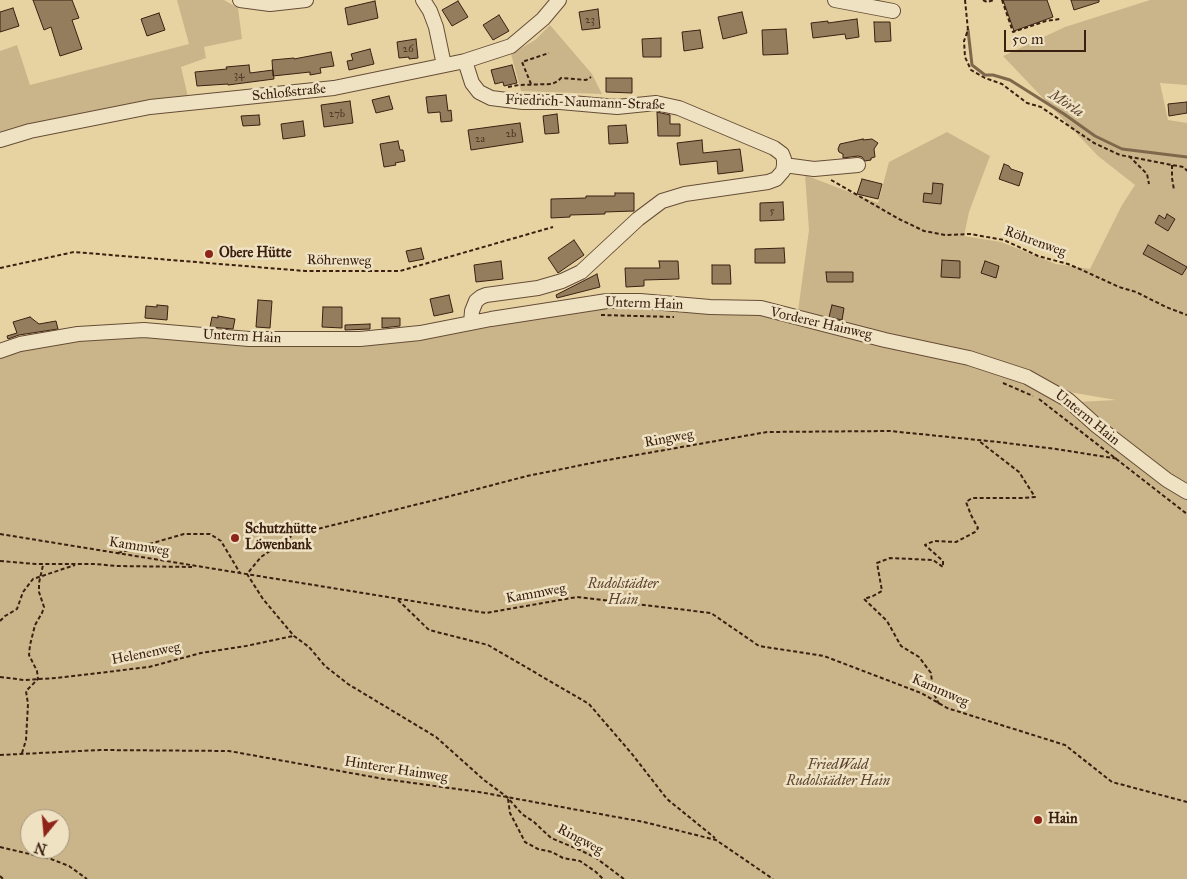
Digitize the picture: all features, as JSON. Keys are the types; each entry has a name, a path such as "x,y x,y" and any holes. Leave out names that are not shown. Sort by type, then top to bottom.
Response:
{"street":[{"path":"240,0 270,4 306,0"},
{"path":"423,0 430,11 436,27 444,65"},
{"name":"Schloßstraße","path":"0,140 30,131 150,107 334,88 465,61 511,46 560,0"},
{"path":"832,3 893,11"},
{"name":"Friedrich-Naumann-Straße","path":"465,61 472,83 479,92 487,96 501,100 523,102 560,102 617,107 656,103 665,104 774,148 782,154 784,165"},
{"path":"471,323 472,311 476,301 481,297 538,288 562,281 581,272 638,219 662,201 685,194 768,182 776,179 783,171 784,165 814,168 858,165"},
{"name":"Unterm Hain","path":"0,351 20,344 78,334 144,330 249,339 360,339 420,334 490,319 607,300 710,307 761,308 885,340 969,358 1028,377 1068,400 1096,426 1166,480 1187,492"}],"path":[{"path":"965,0 968,30 964,41 965,57 971,70 985,78 1002,84 1027,103 1041,107 1094,143 1120,155 1184,166 1187,171"},
{"path":"983,0 987,2 994,0"},
{"path":"1002,0 1013,32 1046,21 1060,19"},
{"path":"531,84 522,62 549,53"},
{"path":"586,80 591,76"},
{"path":"504,88 519,85 552,84 561,78 586,80 589,83"},
{"path":"1129,156 1147,174 1149,184"},
{"path":"1172,165 1174,190"},
{"name":"Röhrenweg","path":"829,179 924,231 945,235 970,234 1004,240 1038,256 1068,264 1187,315"},
{"name":"Röhrenweg","path":"0,268 74,252 305,271 400,271 553,227"},
{"path":"594,315 682,318"},
{"path":"1002,383 1037,397 1187,514"},
{"name":"Ringweg","path":"624,879 596,858 551,838 522,814 507,797 484,780 436,737 348,684 325,666 309,647 294,636 263,599 247,574 261,557 293,534 527,476 611,459 767,432 890,431 1056,449 1117,459"},
{"path":"939,704 933,692 931,673 919,657 901,646 887,621 864,599 882,591 877,563 890,558 934,560 943,567 943,561 925,545 934,541 956,542 975,532 978,528 966,502 972,498 1023,498 1036,496 1020,472 977,440"},
{"name":"Kammweg","path":"0,534 486,613 577,597 711,613 760,646 824,656 921,693 946,708 1065,745 1112,782 1187,802"},
{"path":"117,553 184,534 210,534 221,541 240,574"},
{"path":"0,561 43,565 96,564 200,567"},
{"path":"0,621 17,609 23,592 33,580 77,564"},
{"path":"22,754 26,740 28,704 26,691 38,679 29,655 35,625 44,607 39,592 43,565"},
{"path":"398,600 429,630 488,645 589,704 632,754 667,799 716,840"},
{"name":"Helenenweg","path":"0,677 24,680 56,678 149,666 201,653 294,636"},
{"name":"Hinterer Hainweg","path":"0,755 100,750 229,751 384,779 507,797 644,822 716,840 773,879"},
{"path":"507,797 510,813 525,842 538,849 552,852 562,858 580,861 603,879"},
{"path":"0,847 51,858 69,866 87,879"},
{"path":"0,876 3,879"}],"green space":[{"path":"177,0 224,0 238,8 242,39 204,47 206,58 181,67 188,97 0,136 0,51 17,45 30,85 189,44"},
{"name":"Rudolstädter Hain","path":"1150,0 1187,0 1187,85 1160,83 1168,120 1187,123 1187,879 0,879 0,356 29,347 137,334 335,344 395,343 474,330 578,309 622,305 768,312 992,369 1077,402 1116,400 1069,392 1026,370 798,311 809,230 805,175 878,203 889,162 947,132 990,156 969,212 964,236 1001,242 1056,264 1090,269 1122,205 1135,185 1098,156 1003,56 1065,27"},
{"path":"550,25 592,74 602,94 521,91 511,54 535,40"}],"building":[{"path":"33,0 72,0 79,18 72,20 82,49 60,56 51,27 44,30"},
{"path":"1003,0 1047,0 1053,17 1014,31"},
{"path":"1071,0 1099,0 1099,2 1074,10"},
{"path":"375,1 378,18 348,25 345,8"},
{"path":"458,1 468,17 452,26 442,10"},
{"path":"13,8 19,26 0,32 0,12"},
{"path":"598,9 600,28 582,30 579,12"},
{"path":"742,12 747,33 723,39 718,17"},
{"path":"159,13 165,30 147,36 141,19"},
{"path":"499,15 509,31 493,40 483,25"},
{"path":"857,19 859,37 846,39 845,34 813,38 811,23"},
{"path":"874,22 890,22 891,41 875,42"},
{"path":"786,29 788,54 763,55 762,30"},
{"path":"700,30 703,48 684,51 682,32"},
{"path":"661,38 661,57 643,57 642,39"},
{"path":"416,39 418,58 399,58 397,42"},
{"path":"370,49 374,64 349,70 347,61 353,60 351,54"},
{"path":"331,52 334,66 320,68 321,73 310,75 310,72 273,76 272,60 294,59"},
{"path":"249,65 250,73 273,70 274,79 228,85 197,86 195,72"},
{"path":"512,65 517,83 504,86 503,82 495,84 491,70"},
{"path":"606,78 632,78 632,93 606,92"},
{"path":"446,95 448,111 451,110 452,121 441,122 440,112 428,113 426,97"},
{"path":"389,96 393,109 376,113 372,100"},
{"path":"350,101 353,123 324,127 321,105"},
{"path":"1187,102 1187,113 1169,116 1168,104"},
{"path":"657,112 670,115 670,124 680,124 680,136 658,136"},
{"path":"557,114 559,133 545,134 543,116"},
{"path":"259,115 260,125 243,126 241,116"},
{"path":"303,121 305,136 283,139 281,124"},
{"path":"520,123 523,142 471,150 468,130"},
{"path":"626,125 628,143 609,144 608,126"},
{"path":"872,139 878,143 874,149 875,157 865,161 862,157 858,156 843,158 843,154 838,149 840,144"},
{"path":"702,140 703,153 740,149 743,171 718,174 717,161 680,165 677,143"},
{"path":"398,141 400,150 403,150 405,161 384,167 380,144"},
{"path":"1004,164 1011,169 1023,173 1019,186 999,179"},
{"path":"862,179 882,184 878,199 857,194"},
{"path":"933,183 943,184 941,204 923,202 924,193 932,194"},
{"path":"615,193 634,193 634,211 551,218 551,199 615,196"},
{"path":"783,202 784,220 760,221 760,203"},
{"path":"1167,214 1175,219 1168,231 1155,223 1159,215 1165,219"},
{"path":"574,240 584,255 558,273 548,258"},
{"path":"1148,245 1187,267 1182,275 1143,254"},
{"path":"421,248 424,259 409,262 406,251"},
{"path":"784,248 785,263 755,263 755,249"},
{"path":"942,260 960,261 960,278 941,277"},
{"path":"501,261 503,279 476,282 474,265"},
{"path":"659,261 678,261 679,279 644,280 644,286 626,287 625,268 660,268"},
{"path":"985,261 999,266 996,278 981,273"},
{"path":"712,265 730,265 731,284 712,284"},
{"path":"826,272 853,272 853,282 827,282"},
{"path":"597,274 600,287 557,298 556,295"},
{"path":"449,295 453,312 434,316 430,299"},
{"path":"258,300 272,301 270,328 256,327"},
{"path":"157,305 168,306 167,320 145,318 146,306 157,307"},
{"path":"832,305 844,308 842,320 829,317"},
{"path":"323,307 342,307 342,328 322,327"},
{"path":"218,316 235,319 233,329 210,327 212,317 218,318"},
{"path":"30,317 39,324 56,321 58,329 19,335 8,339 7,336 17,333 13,322"},
{"path":"382,318 400,318 400,326 382,328"},
{"path":"370,324 370,329 345,330 345,325"}],"waterway":[{"name":"Mörla","path":"968,30 972,65 985,75 993,75 1010,80 1095,136 1122,149 1187,157"}],"place":[{"name":"Obere Hütte","path":"209,254"},
{"name":"Schutzhütte Löwenbank","path":"235,538"},
{"name":"Hain","path":"1038,820"}],"park label":[{"name":"FriedWald Rudolstädter Hain","path":"838,774"}]}
